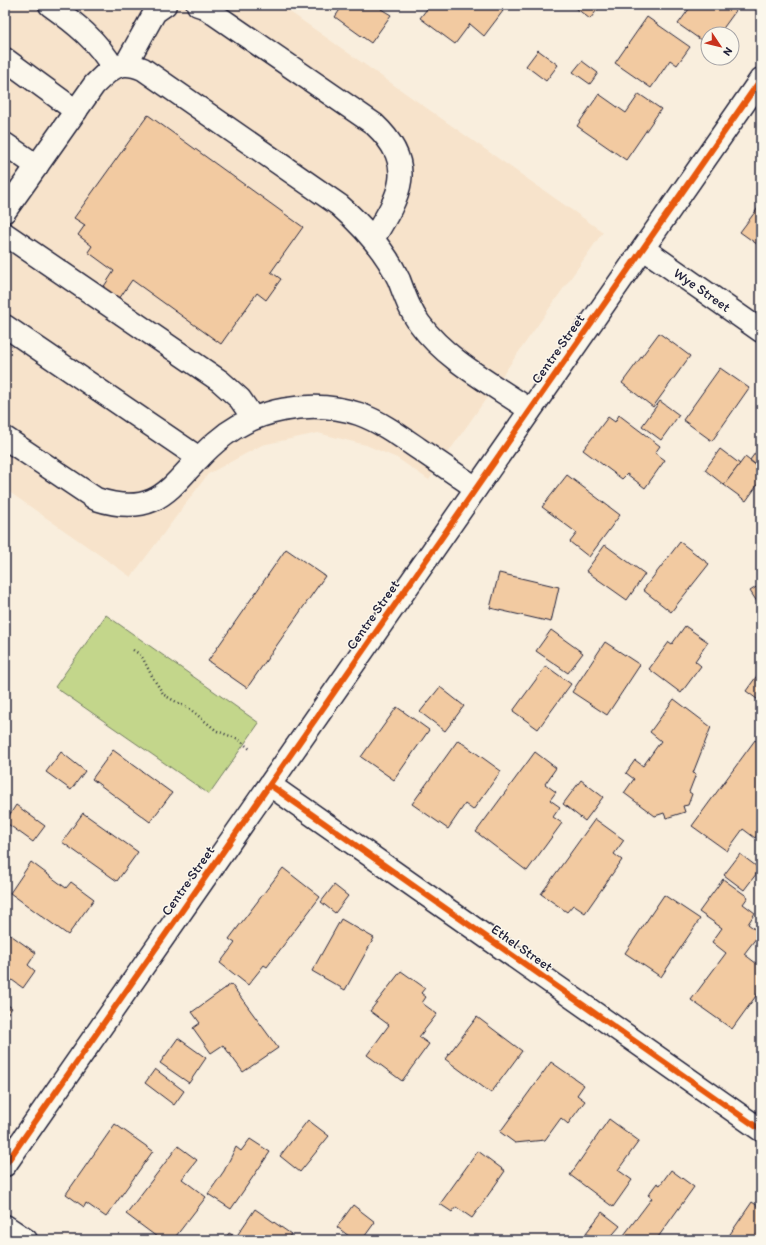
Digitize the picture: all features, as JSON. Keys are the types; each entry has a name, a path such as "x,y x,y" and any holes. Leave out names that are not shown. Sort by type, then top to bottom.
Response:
{"street":[{"path":"50,5 77,25 119,66 133,65 143,69 339,205 365,229 373,239 389,262 408,304 420,324 434,341 454,358 530,410"},
{"path":"5,211 94,85 119,66 155,12 165,5"},
{"path":"198,5 204,7 374,124 389,138 397,152 401,172 399,192 389,214 373,239"},
{"path":"5,59 76,111"},
{"name":"Centre Street","path":"5,1165 761,79"},
{"path":"5,144 37,166"},
{"path":"5,234 220,381 240,399 253,418"},
{"name":"Wye Street","path":"644,249 761,331"},
{"path":"5,326 199,458"},
{"path":"5,438 96,499 112,505 140,504 158,498 179,481 216,441 253,418 299,408 320,408 357,413 387,427 476,488"},
{"name":"Ethel Street","path":"270,785 761,1130"},
{"path":"5,1226 26,1240"}],"path":[{"path":"133,650 141,655 164,695 191,710 217,731 238,739 251,750"}],"shaded area":[{"path":"5,5 280,5 603,232 429,480 397,458 366,445 318,433 262,445 208,474 131,577 5,489"}],"green space":[{"path":"106,615 259,723 209,794 55,687"}],"building":[{"path":"343,5 384,5 381,9 391,15 371,43 335,17"},
{"path":"430,5 496,5 503,11 484,36 470,24 455,44 420,18"},
{"path":"521,5 530,5 526,9"},
{"path":"572,5 601,5 590,19"},
{"path":"692,5 740,5 725,26 700,26 700,39 678,24"},
{"path":"647,17 690,47 677,65 670,60 651,88 615,63"},
{"path":"538,50 558,65 546,81 526,66"},
{"path":"582,61 598,73 590,84 573,72"},
{"path":"599,94 626,113 639,94 661,109 626,160 577,126"},
{"path":"148,115 303,227 271,272 281,279 266,300 257,293 221,344 132,280 117,302 101,291 114,271 88,252 92,246 78,235 85,225 74,218"},
{"path":"761,204 761,247 740,232"},
{"path":"659,333 690,356 653,407 622,383"},
{"path":"720,368 749,388 712,441 683,420"},
{"path":"660,401 679,415 661,440 642,426"},
{"path":"619,415 660,446 655,453 665,460 645,488 627,474 622,479 583,450 608,417 615,422"},
{"path":"761,445 761,469 750,460"},
{"path":"720,449 740,464 724,485 705,470"},
{"path":"745,457 761,469 761,480 746,501 724,485"},
{"path":"567,475 620,515 589,557 570,542 577,533 542,507"},
{"path":"680,542 709,564 671,612 643,590"},
{"path":"605,545 645,574 627,600 586,571"},
{"path":"286,549 325,576 247,688 208,661"},
{"path":"499,573 559,587 551,622 490,608"},
{"path":"761,584 761,608 750,591"},
{"path":"685,626 708,642 695,661 701,666 681,693 649,669 669,642 672,644"},
{"path":"551,630 583,653 568,673 536,651"},
{"path":"605,642 640,665 607,715 572,692"},
{"path":"546,666 571,684 538,729 513,711"},
{"path":"761,670 761,702 746,691"},
{"path":"440,687 464,706 445,731 420,712"},
{"path":"674,699 711,727 693,773 696,774 689,792 692,794 688,805 683,806 685,812 666,818 664,813 655,816 624,793 634,779 626,773 635,760 643,766 661,741 650,732"},
{"path":"397,707 429,730 394,780 361,757"},
{"path":"458,740 501,771 473,810 465,804 448,829 412,804"},
{"path":"755,740 761,744 761,830 755,838 743,829 727,851 692,826"},
{"path":"113,750 172,793 150,822 92,779"},
{"path":"61,752 85,771 71,790 46,772"},
{"path":"535,752 556,768 545,784 556,792 550,800 560,807 553,817 562,823 527,871 476,832"},
{"path":"581,780 603,797 585,821 563,804"},
{"path":"16,805 45,826 33,842 5,822"},
{"path":"83,813 138,852 117,881 62,842"},
{"path":"595,819 624,840 614,854 622,860 585,913 573,905 567,912 541,894"},
{"path":"740,854 760,869 744,890 724,875"},
{"path":"31,862 66,888 71,882 94,899 68,935 10,893"},
{"path":"283,868 320,897 267,967 264,965 248,985 220,963 235,943 229,939"},
{"path":"723,879 748,897 743,904 755,913 748,924 760,933 744,954 761,967 761,989 732,1029 691,1000 726,953 712,942 722,928 699,912"},
{"path":"334,885 348,896 335,913 321,902"},
{"path":"664,895 700,919 661,977 625,953"},
{"path":"341,919 374,938 345,990 312,971"},
{"path":"5,931 36,953 28,965 35,971 23,988 5,975"},
{"path":"401,971 425,988 421,993 426,997 422,1003 437,1014 419,1037 429,1044 402,1081 367,1055 389,1025 370,1011"},
{"path":"231,984 278,1048 243,1072 223,1045 211,1053 193,1028 200,1023 192,1012"},
{"path":"5,1003 12,1008 5,1017"},
{"path":"477,1017 522,1051 491,1093 445,1059"},
{"path":"178,1038 206,1058 189,1083 160,1063"},
{"path":"551,1062 584,1085 577,1095 585,1101 568,1124 561,1118 545,1140 515,1143 500,1132"},
{"path":"155,1069 184,1091 174,1105 145,1083"},
{"path":"609,1119 639,1141 618,1170 632,1180 613,1207 570,1175"},
{"path":"308,1120 329,1136 300,1172 280,1156"},
{"path":"115,1124 153,1151 106,1217 86,1203 84,1207 66,1194"},
{"path":"250,1139 270,1152 231,1209 208,1194 224,1171 236,1147 241,1151"},
{"path":"178,1146 197,1160 182,1179 206,1197 173,1240 161,1240 126,1214"},
{"path":"478,1151 505,1171 472,1218 456,1207 452,1212 440,1204"},
{"path":"671,1170 694,1187 656,1240 631,1240 624,1235 652,1198 648,1195 657,1183 660,1185"},
{"path":"752,1202 761,1208 761,1240 726,1240"},
{"path":"353,1205 375,1222 362,1240 354,1240 337,1227"},
{"path":"255,1209 291,1234 287,1240 224,1240 229,1233 236,1237"},
{"path":"602,1212 620,1226 608,1240 595,1240 586,1233"}],"cycle path":[{"path":"5,1165 761,79"},
{"path":"270,785 761,1130"}]}
